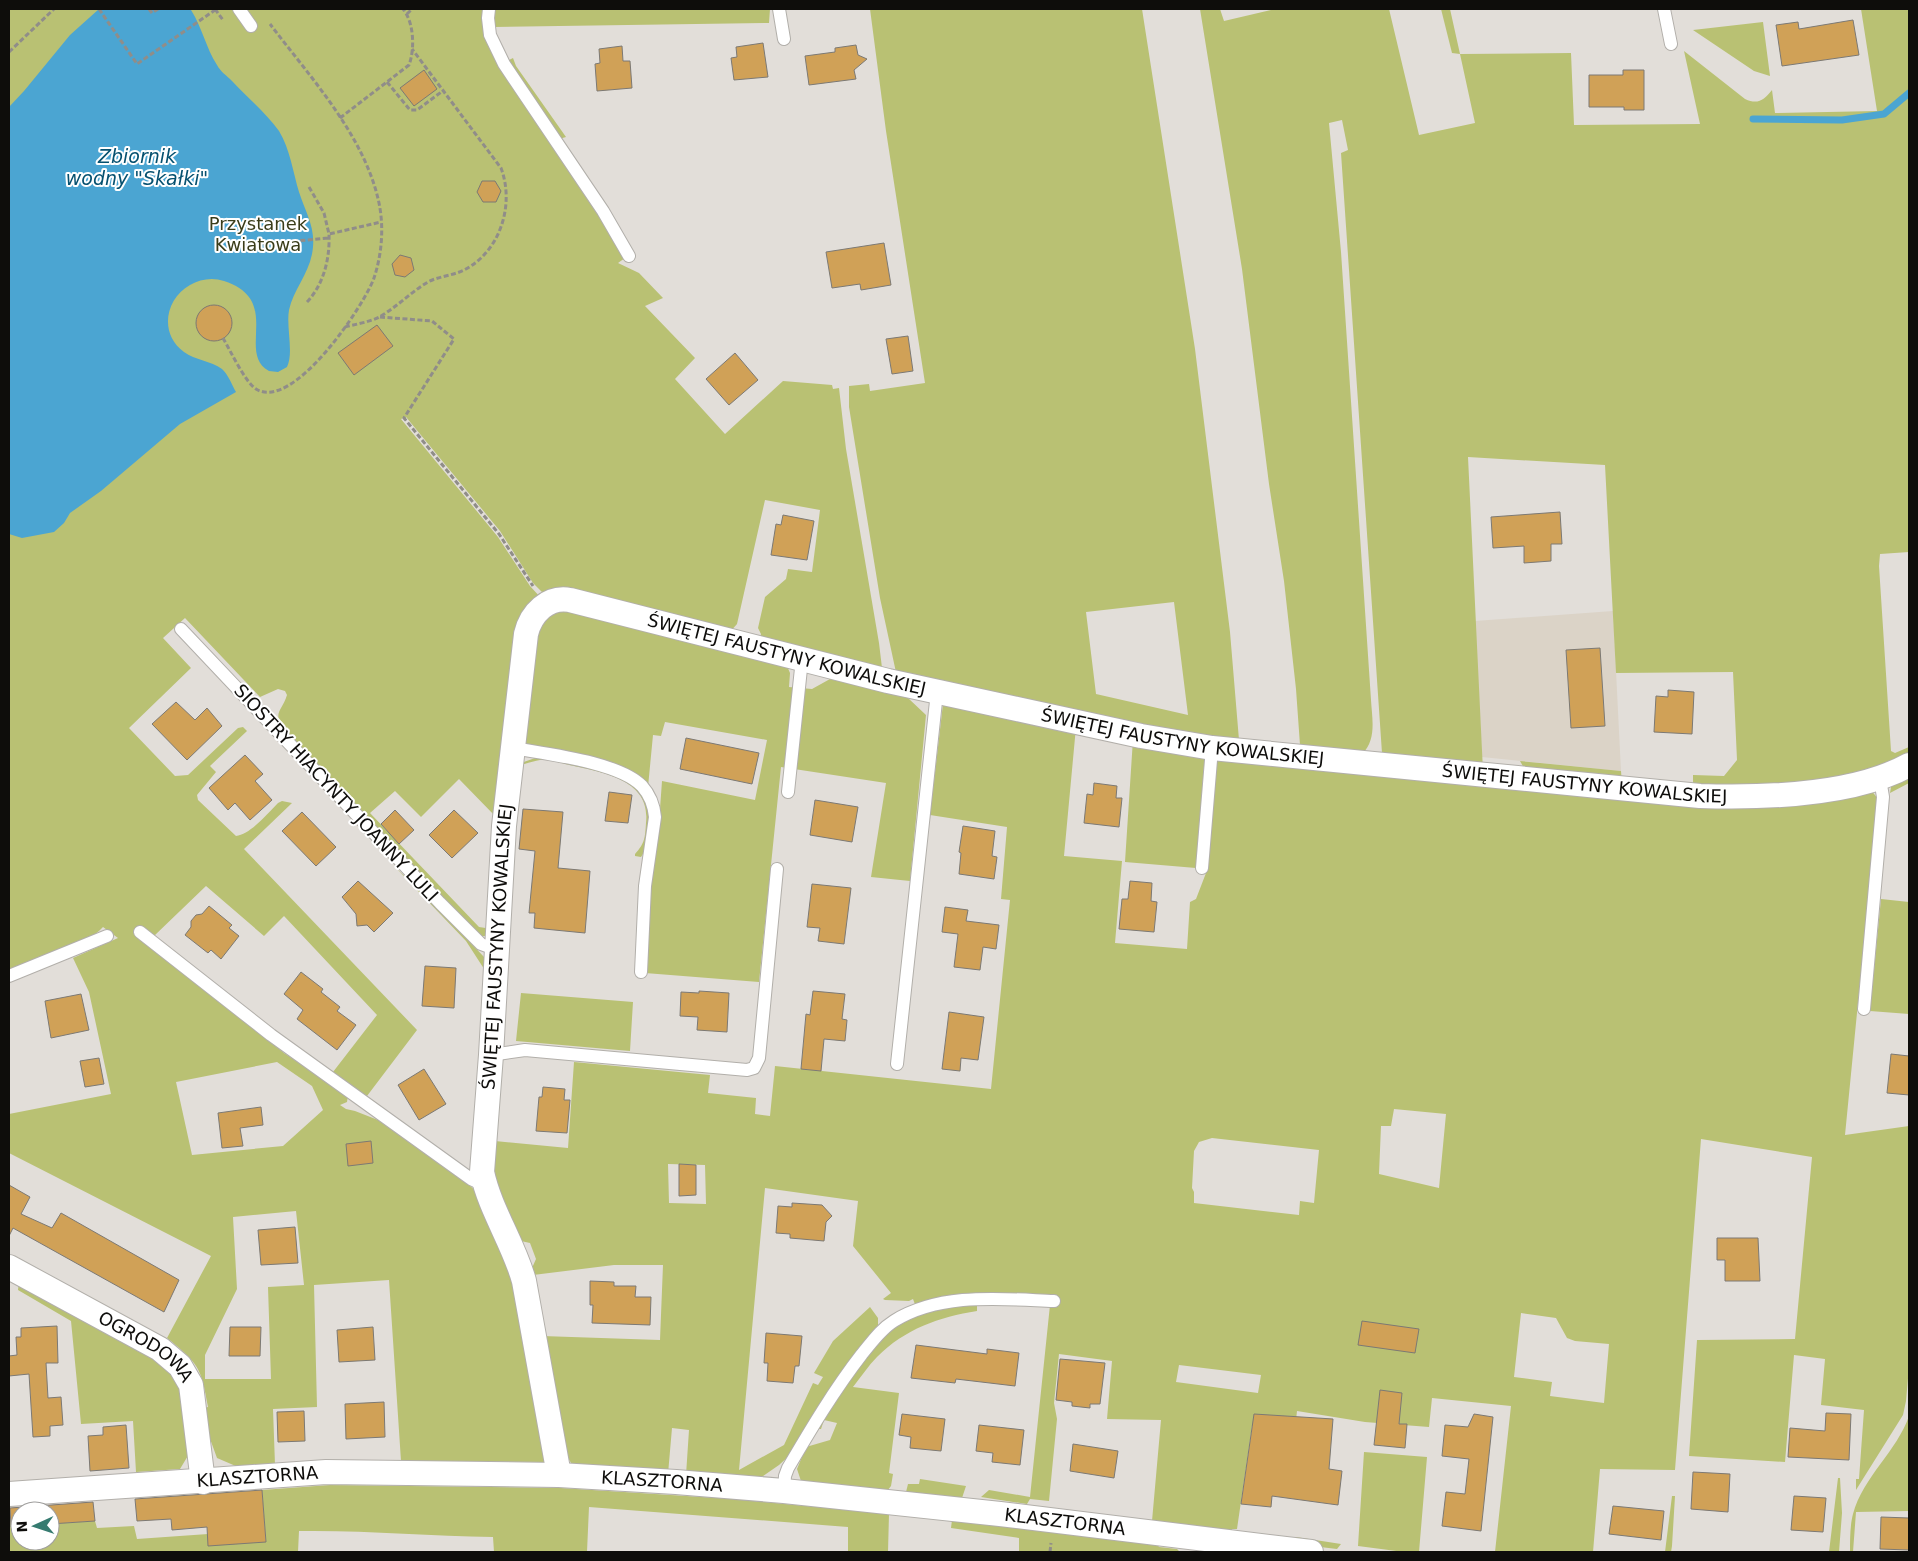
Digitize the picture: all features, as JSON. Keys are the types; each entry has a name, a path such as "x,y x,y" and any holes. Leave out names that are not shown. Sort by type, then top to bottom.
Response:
{"street":[{"name":"ŚWIĘTEJ FAUSTYNY KOWALSKIEJ","path":"559,1475 524,1281 520,1265 486,1186 482,1163 491,1055 504,835 527,628 537,611 549,602 563,599 586,603 937,692 1140,736 1212,748 1498,778 1700,796 1761,796 1794,794 1835,788 1890,776 1909,765"},
{"name":"OGRODOWA","path":"9,1267 160,1349 180,1366 191,1385 203,1482"},
{"name":"KLASZTORNA","path":"9,1494 326,1472 559,1475 784,1491 1000,1514 1311,1552"}],"lane":[{"path":"239,9 251,26"},
{"path":"489,9 488,26 490,35 504,64 603,211 630,256"},
{"path":"779,9 784,39"},
{"path":"1664,9 1671,44"},
{"name":"SIOSTRY HIACYNTY JOANNY LULI","path":"181,629 476,940 486,947 497,950"},
{"path":"788,792 802,659"},
{"path":"897,1064 937,692"},
{"path":"513,748 607,767 638,782 648,795 654,806 655,818 646,886 641,972"},
{"path":"1202,868 1212,748"},
{"path":"1864,1009 1883,797 1880,779"},
{"path":"491,1055 525,1050 747,1070 754,1068 759,1058 777,869"},
{"path":"140,932 270,1034 470,1180 486,1186"},
{"path":"9,976 107,936"},
{"path":"784,1491 785,1476 788,1468 826,1404 866,1349 889,1324 921,1309 958,1301 992,1299 1054,1301"}],"path":[{"path":"9,52 54,9"},
{"path":"100,9 137,64 215,10"},
{"path":"149,9 152,13 158,9"},
{"path":"340,118 409,65 412,58 410,25 404,9"},
{"path":"407,14 412,9"},
{"path":"223,338 250,383 262,391 274,391 289,385 309,370 344,328 366,297 380,255 381,222 379,203 369,168 340,118 267,21"},
{"path":"344,328 380,317 429,282 465,270 490,249 502,224 506,196 504,176 501,168 412,49"},
{"path":"388,82 412,111 417,110 444,90"},
{"path":"306,302 317,288 324,271 328,259 329,236 324,213 309,187"},
{"path":"263,244 329,236 381,222"},
{"path":"380,317 432,321 454,339 404,418 499,534 531,584 549,602"}],"shaded area":[{"path":"1613,611 1621,771 1482,757 1475,621"}],"green space":[{"name":"Przystanek Kwiatowa","path":"9,9 484,9 483,27 625,258 618,263 639,273 663,298 645,306 695,358 675,379 725,434 783,381 832,385 833,389 839,388 846,449 882,668 760,638 761,634 758,628 765,597 786,579 788,569 812,572 820,510 765,500 737,624 729,633 545,595 533,583 500,531 406,417 401,419 498,537 530,586 541,598 496,817 459,779 421,817 395,791 370,813 479,927 492,929 486,936 482,936 470,927 284,731 278,715 287,695 285,691 278,689 260,697 185,618 163,638 191,668 129,728 175,776 188,775 238,728 243,727 247,731 210,766 216,772 197,795 198,800 236,836 253,828 278,803 282,801 292,803 244,849 417,1030 367,1096 471,1173 285,1039 284,1037 333,1072 377,1015 284,916 264,936 206,886 154,936 171,963 284,1053 348,1095 347,1102 340,1105 346,1109 378,1120 461,1178 477,1192 513,1267 548,1455 544,1462 401,1461 389,1280 314,1285 317,1407 273,1409 275,1465 238,1467 217,1458 209,1436 204,1408 208,1407 200,1374 197,1367 186,1354 167,1338 211,1256 9,1153 9,1114 111,1094 89,992 73,958 118,938 103,927 84,941 59,952 9,969","holes":["277,1062 312,1086 323,1110 283,1146 192,1155 176,1082","296,1211 304,1285 268,1287 271,1379 205,1379 205,1355 237,1289 233,1217"]},
{"path":"494,9 770,9 769,23 494,27"},
{"path":"870,9 1142,9 1195,349 1230,632 1239,740 1300,745 1284,581 1269,484 1242,269 1200,9 1220,9 1224,21 1275,9 1389,9 1419,135 1475,123 1460,54 1571,53 1574,125 1700,124 1684,51 1745,99 1754,102 1760,100 1772,90 1775,113 1877,111 1861,9 1909,9 1909,552 1880,554 1879,566 1891,751 1895,753 1909,747 1909,759 1845,781 1693,790 1693,775 1724,776 1737,760 1733,672 1616,673 1605,465 1468,457 1483,771 1387,757 1382,753 1341,153 1348,150 1342,120 1329,123 1341,252 1372,714 1372,736 1367,748 1362,754 1236,745 897,677 880,598 849,407 849,386 869,384 870,391 925,383 886,131","holes":["1174,602 1188,715 1096,694 1086,612"]},
{"path":"1441,9 1450,9 1460,54 1452,53"},
{"path":"1763,22 1770,76 1754,71 1693,30"},
{"path":"513,58 516,66 566,137 559,139 509,60"},
{"path":"556,607 663,636 690,640 787,666 790,673 789,687 812,689 830,679 908,698 926,715 910,881 871,877 886,783 781,767 759,982 645,973 648,903 659,823 662,781 755,800 767,740 665,722 661,736 653,735 648,787 519,745 534,629"},
{"path":"943,704 1076,727 1064,856 1122,861 1115,943 1187,949 1190,902 1196,899 1206,873 1215,758 1486,782 1871,790 1878,799 1845,1135 1909,1126 1909,1367 1903,1415 1856,1490 1856,1479 1859,1479 1864,1410 1821,1405 1825,1359 1794,1355 1785,1462 1689,1456 1697,1340 1795,1339 1812,1157 1701,1139 1675,1470 1600,1469 1593,1552 1495,1552 1511,1406 1432,1398 1429,1427 1365,1422 1297,1411 1295,1429 1252,1426 1237,1529 1232,1529 1230,1536 1152,1521 1161,1420 1107,1419 1112,1361 1059,1354 1054,1403 1057,1419 1049,1501 1030,1499 1027,1504 981,1497 989,1490 1030,1497 1050,1305 1059,1303 916,1307 913,1299 909,1301 885,1300 883,1299 891,1293 853,1246 858,1201 765,1188 739,1470 784,1445 813,1383 818,1385 823,1377 814,1373 833,1341 870,1307 878,1318 878,1325 874,1333 791,1454 760,1478 686,1475 689,1430 672,1428 668,1474 573,1466 563,1450 542,1336 660,1340 663,1265 614,1265 533,1275 532,1268 536,1259 530,1243 521,1241 507,1221 495,1174 493,1152 495,1141 568,1148 574,1062 710,1075 708,1093 756,1098 755,1114 770,1116 775,1066 991,1089 1010,900 1001,899 1007,827 930,815","holes":["1394,1109 1446,1114 1439,1188 1379,1174 1381,1126 1391,1126","1212,1138 1319,1150 1314,1203 1300,1201 1299,1215 1194,1203 1192,1188 1194,1151 1199,1142","668,1164 705,1165 706,1204 669,1203","1521,1313 1556,1318 1567,1338 1575,1341 1609,1344 1604,1403 1550,1396 1552,1382 1514,1377","1179,1365 1261,1375 1258,1393 1176,1382"]},
{"path":"1133,739 1205,753 1196,868 1125,862"},
{"path":"538,757 612,773 633,784 641,792 650,814 648,838 641,857 635,856 635,854 641,847 645,836 646,809 641,797 634,788 612,776 553,761 540,760 518,766 518,764"},
{"path":"1520,761 1621,771 1622,784 1528,775"},
{"path":"1909,771 1909,783 1890,793 1892,782"},
{"path":"396,868 436,906 484,957 487,963 488,975 466,941"},
{"path":"1881,899 1909,902 1909,1014 1870,1011"},
{"path":"521,993 633,1002 630,1051 516,1041"},
{"path":"19,1282 165,1365 179,1382 189,1454 180,1469 136,1472 133,1421 81,1424 71,1321 18,1290"},
{"path":"977,1303 977,1311 936,1321 899,1339 877,1357 853,1387 899,1393 889,1473 893,1474 891,1486 887,1491 801,1481 797,1469 806,1447 830,1440 837,1423 824,1420 821,1429 818,1429 835,1399 857,1367 882,1338 910,1318 918,1315 935,1310"},
{"path":"1909,1416 1909,1511 1856,1512 1853,1552 1850,1552 1851,1523 1858,1501 1864,1488 1897,1441"},
{"path":"1364,1452 1427,1457 1419,1552 1358,1546"},
{"path":"1838,1478 1840,1478 1842,1513 1839,1552 1829,1552"},
{"path":"920,1479 966,1486 962,1498 906,1492 908,1484 919,1484"},
{"path":"330,1485 561,1488 733,1499 889,1514 888,1552 848,1552 848,1527 589,1507 587,1552 494,1552 493,1537 299,1531 298,1552 9,1552 9,1509 10,1551 60,1551 60,1523 95,1521 97,1528 134,1526 137,1539 208,1534 266,1542 262,1490"},
{"path":"1672,1496 1675,1496 1672,1546 1671,1552 1665,1552"},
{"path":"952,1520 1154,1539 1159,1547 1177,1549 1180,1552 1019,1552 1019,1538 951,1528"},
{"path":"1296,1537 1341,1544 1337,1549 1295,1544"}],"water":[{"name":"Zbiornik wodny \"Skałki\"","path":"99,9 191,10 218,67 268,118 283,138 311,225 313,239 312,256 289,310 289,361 287,367 278,372 269,371 260,363 256,352 255,313 251,301 242,290 224,281 211,279 194,283 182,291 175,299 168,317 168,327 171,336 176,345 184,352 222,369 236,392 180,424 101,491 70,513 64,523 54,532 22,538 9,534 9,107 70,35"}],"building":[{"path":"1853,20 1859,55 1782,66 1776,25 1798,22 1799,29"},
{"path":"763,43 768,77 734,80 731,58 737,57 736,47"},
{"path":"856,45 858,55 867,59 854,70 856,79 809,85 805,56 835,52 835,48"},
{"path":"622,46 623,61 630,61 632,88 597,91 595,64 600,63 599,49"},
{"path":"424,70 437,89 414,106 400,88"},
{"path":"1623,70 1644,70 1644,110 1624,110 1624,107 1589,107 1589,75 1623,75"},
{"path":"482,181 495,181 501,191 496,202 483,202 477,192"},
{"path":"884,243 891,285 861,290 860,284 832,288 826,252"},
{"path":"400,255 411,258 414,270 405,277 395,275 392,264"},
{"path":"214,305 221,306 227,310 231,316 231,330 227,336 221,340 214,341 207,340 201,336 197,330 196,323 197,316 201,310 207,306"},
{"path":"377,325 393,346 354,375 338,353"},
{"path":"908,336 913,371 892,374 886,339"},
{"path":"735,353 758,380 729,405 706,379"},
{"path":"1560,512 1562,544 1551,544 1551,561 1524,563 1524,546 1493,548 1491,517"},
{"path":"783,515 814,521 807,560 771,555 776,524 781,525"},
{"path":"1600,648 1605,726 1571,728 1566,650"},
{"path":"1668,690 1694,692 1692,734 1654,732 1656,696 1668,697"},
{"path":"176,702 195,720 207,708 222,726 187,760 152,724"},
{"path":"686,738 759,753 752,784 680,769"},
{"path":"245,755 263,774 255,781 272,800 250,820 235,803 228,810 209,788"},
{"path":"1094,783 1117,786 1116,798 1122,798 1119,827 1084,823 1087,794 1093,795"},
{"path":"609,792 632,795 628,823 605,821"},
{"path":"815,800 858,807 852,842 810,835"},
{"path":"523,809 563,812 558,868 590,871 585,933 534,928 535,913 529,913 535,851 519,849"},
{"path":"395,810 414,830 399,844 381,824"},
{"path":"454,810 478,833 452,858 429,835"},
{"path":"302,812 336,847 316,866 282,831"},
{"path":"963,826 995,831 992,856 997,857 994,879 959,874 961,853 959,852"},
{"path":"358,881 393,913 374,932 367,925 357,926 356,914 342,897"},
{"path":"1130,881 1152,883 1151,901 1157,902 1154,932 1119,929 1122,899 1128,899"},
{"path":"812,884 851,888 844,944 818,941 820,928 807,927"},
{"path":"209,906 232,925 229,928 239,936 221,959 211,950 208,953 185,935 191,927 191,921 196,915 202,914"},
{"path":"945,907 968,910 966,921 999,925 996,949 983,947 980,970 954,967 958,934 942,932"},
{"path":"425,966 456,968 454,1008 422,1006"},
{"path":"301,972 323,989 321,992 340,1007 337,1011 356,1025 337,1050 297,1019 303,1010 284,994"},
{"path":"699,991 729,993 727,1032 697,1030 698,1017 680,1016 681,992 699,993"},
{"path":"813,991 845,994 842,1019 847,1020 845,1041 824,1039 821,1071 801,1069 806,1014 810,1015"},
{"path":"81,994 89,1030 51,1038 45,1001"},
{"path":"949,1012 984,1017 978,1060 961,1058 960,1071 942,1069"},
{"path":"1891,1054 1909,1056 1909,1095 1887,1093"},
{"path":"99,1058 104,1084 85,1087 80,1061"},
{"path":"424,1069 446,1104 419,1120 398,1085"},
{"path":"543,1087 565,1089 564,1100 570,1100 567,1133 536,1131 539,1097 542,1097"},
{"path":"261,1107 263,1125 240,1128 243,1146 222,1148 218,1113"},
{"path":"371,1141 373,1163 348,1166 346,1144"},
{"path":"679,1164 696,1165 696,1195 679,1196"},
{"path":"9,1185 30,1197 21,1214 52,1228 61,1213 179,1280 164,1312 13,1228 9,1236"},
{"path":"792,1203 822,1205 832,1216 826,1222 824,1241 790,1238 790,1234 776,1233 778,1206 792,1207"},
{"path":"295,1227 298,1263 261,1265 258,1230"},
{"path":"1717,1238 1758,1238 1760,1281 1725,1281 1725,1260 1717,1260"},
{"path":"590,1281 614,1282 614,1286 636,1286 635,1297 651,1297 650,1325 592,1323 593,1305 590,1305"},
{"path":"1362,1321 1419,1329 1415,1353 1358,1345"},
{"path":"57,1326 58,1363 46,1363 48,1398 61,1397 63,1425 50,1426 50,1436 33,1437 29,1374 9,1376 9,1356 17,1355 16,1337 21,1337 21,1328"},
{"path":"230,1327 261,1327 260,1356 229,1356"},
{"path":"373,1327 375,1360 339,1362 337,1330"},
{"path":"766,1333 802,1336 799,1366 795,1366 793,1383 767,1381 768,1363 764,1363"},
{"path":"916,1345 987,1354 987,1349 1019,1353 1015,1386 956,1379 955,1383 911,1378"},
{"path":"1060,1359 1105,1363 1100,1404 1090,1404 1090,1408 1072,1406 1072,1402 1056,1400"},
{"path":"1380,1390 1402,1393 1399,1424 1407,1424 1405,1448 1374,1445"},
{"path":"384,1402 385,1437 346,1439 345,1404"},
{"path":"304,1411 305,1441 278,1442 277,1412"},
{"path":"1826,1413 1851,1414 1849,1460 1788,1457 1790,1428 1825,1431"},
{"path":"902,1414 945,1419 941,1451 910,1448 911,1437 899,1435"},
{"path":"1254,1414 1333,1419 1329,1469 1342,1471 1338,1505 1272,1496 1271,1507 1241,1504"},
{"path":"1474,1414 1493,1417 1481,1531 1442,1526 1446,1492 1465,1494 1469,1459 1442,1456 1445,1425 1468,1427"},
{"path":"126,1425 129,1468 90,1471 88,1436 103,1435 103,1427"},
{"path":"979,1425 1024,1430 1020,1465 992,1462 993,1453 976,1451"},
{"path":"1073,1444 1118,1451 1114,1478 1070,1471"},
{"path":"1693,1472 1730,1474 1728,1512 1691,1509"},
{"path":"262,1490 266,1542 208,1546 207,1527 172,1530 171,1519 137,1521 135,1499"},
{"path":"1794,1496 1826,1498 1823,1532 1791,1530"},
{"path":"93,1502 95,1521 60,1523 60,1504"},
{"path":"1613,1506 1664,1511 1661,1540 1609,1534"},
{"path":"1881,1517 1909,1518 1909,1550 1880,1549"}],"waterway":[{"path":"1753,119 1842,120 1884,114 1909,93"}]}
